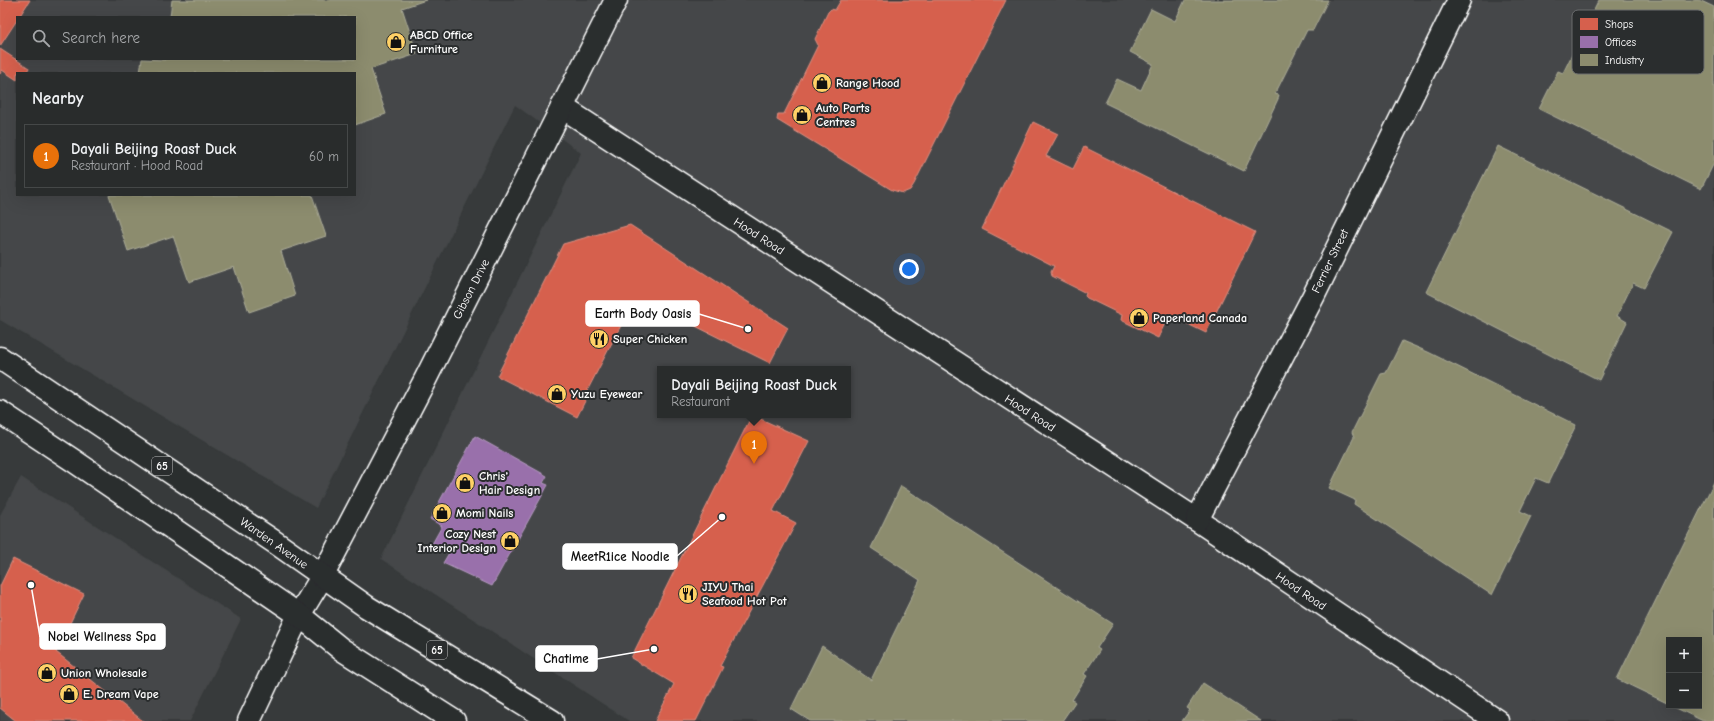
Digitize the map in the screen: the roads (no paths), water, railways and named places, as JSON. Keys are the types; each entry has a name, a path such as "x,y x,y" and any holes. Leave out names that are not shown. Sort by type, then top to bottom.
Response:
{"street":[{"name":"Gibson Drive","path":"249,721 299,615 322,576 425,380 616,0"},
{"name":"Ferrier Street","path":"1196,520 1314,295 1459,0"},
{"name":"Hood Road","path":"562,107 1196,520 1497,721"},
{"name":"Warden Avenue","path":"0,358 276,543 367,607 552,721"},
{"path":"0,412 299,615 341,649 454,721"}],"place":[{"name":"ABCD Office Furniture","path":"396,42"},
{"name":"Range Hood","path":"822,83"},
{"name":"Auto Parts Centres","path":"802,115"},
{"name":"Paperland Canada","path":"1139,318"},
{"name":"Earth Body Oasis","path":"748,329"},
{"name":"Super Chicken","path":"599,339"},
{"name":"Yuzu Eyewear","path":"557,394"},
{"name":"Dayali Beijing Roast Duck","path":"754,464"},
{"name":"Chris' Hair Design","path":"465,483"},
{"name":"Momi Nails","path":"442,513"},
{"name":"MeetR1ice Noodle","path":"722,517"},
{"name":"Cozy Nest Interior Design","path":"510,541"},
{"name":"Nobel Wellness Spa","path":"31,585"},
{"name":"JIYU Thai Seafood Hot Pot","path":"688,594"},
{"name":"Chatime","path":"654,649"},
{"name":"Union Wholesale","path":"47,673"},
{"name":"E. Dream Vape","path":"69,694"}]}
